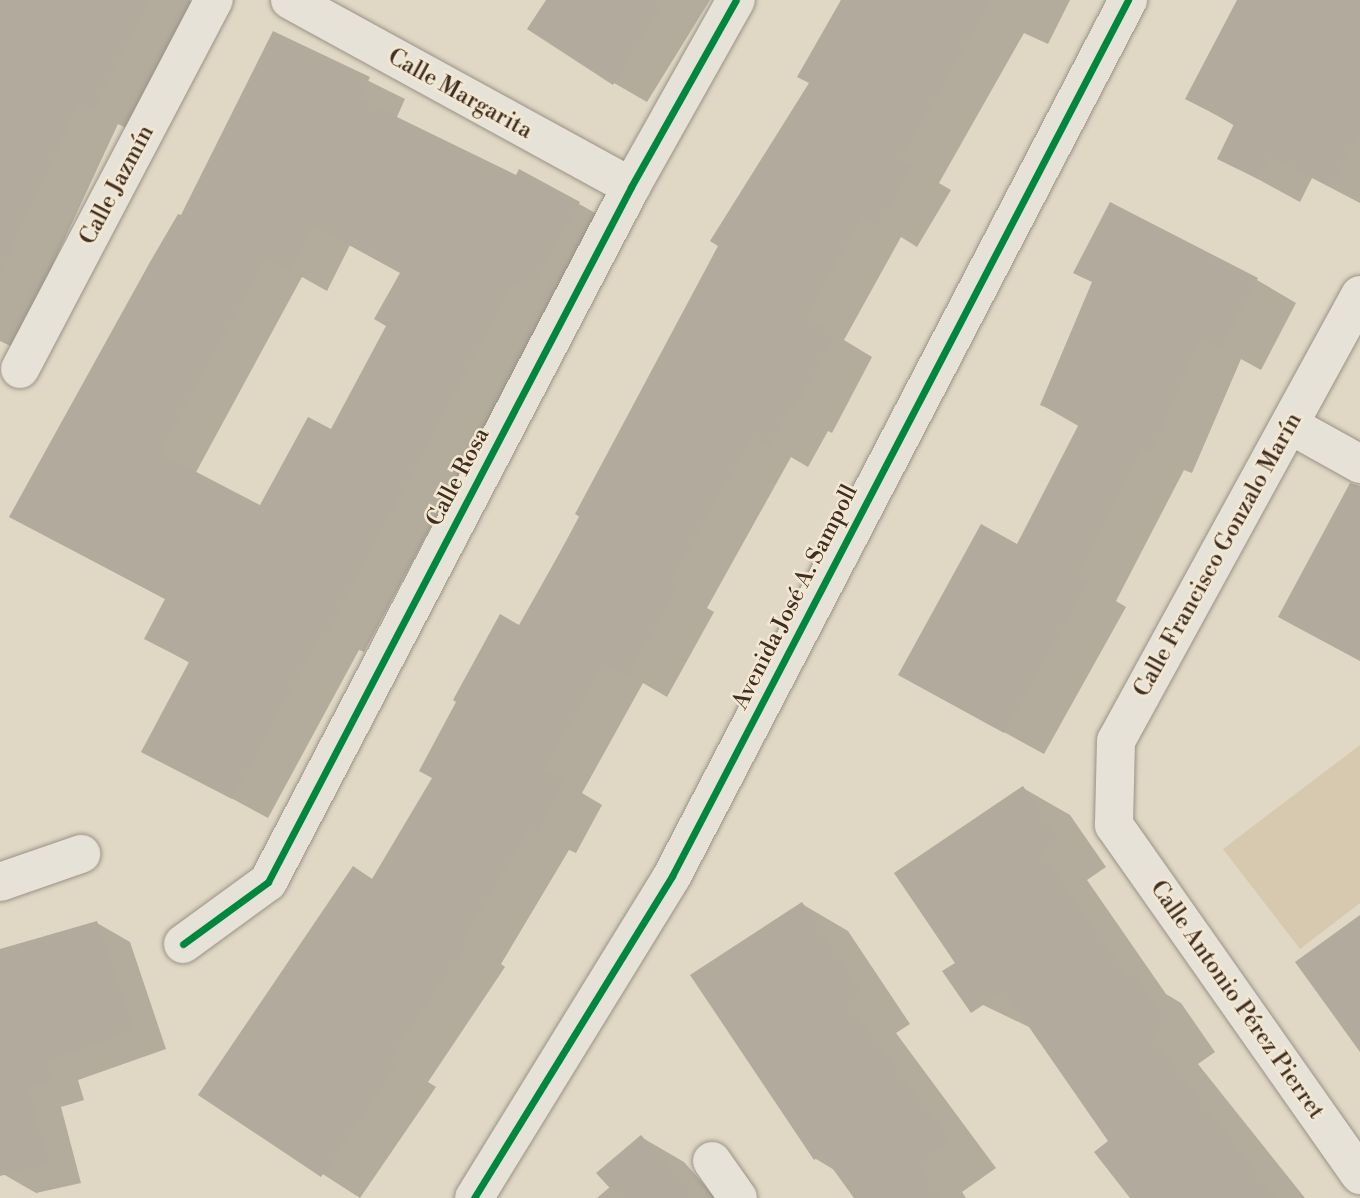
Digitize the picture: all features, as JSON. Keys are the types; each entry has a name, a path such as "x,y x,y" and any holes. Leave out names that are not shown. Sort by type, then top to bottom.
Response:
{"street":[{"name":"Calle Jazmín","path":"20,369 214,0"},
{"name":"Calle Margarita","path":"290,0 631,187"},
{"name":"Calle Rosa","path":"183,944 268,882 631,187 736,0"},
{"name":"Avenida José A. Sampoll","path":"474,1198 672,876 1128,0"},
{"name":"Calle Francisco Gonzalo Marín","path":"1114,825 1116,741 1360,295"},
{"path":"1290,425 1360,464"},
{"name":"Calle Antonio Pérez Pierret","path":"1114,825 1360,1175"},
{"path":"0,882 81,854"},
{"path":"712,1161 738,1198"}],"shaded area":[{"path":"1360,745 1360,903 1300,949 1223,849"}],"building":[{"path":"0,0 150,0 93,110 79,103 0,274"},
{"path":"546,0 665,0 613,85 527,29"},
{"path":"841,0 992,0 901,159 913,166 878,226 862,217 806,318 835,333 793,412 789,410 769,446 752,437 669,585 676,589 628,676 604,663 544,771 565,781 537,833 530,829 463,940 468,944 390,1058 398,1063 321,1177 198,1095 353,866 372,879 432,778 419,771 456,702 453,700 500,614 519,625 580,517 575,514 718,246 710,241 809,83 797,77"},
{"path":"1237,0 1360,0 1360,131 1331,187 1270,156 1258,179 1217,159 1234,124 1185,99"},
{"path":"273,31 370,77 360,99 516,175 519,169 580,202 531,290 515,281 327,633 323,631 232,799 141,752 189,662 144,639 165,599 9,517 150,262 178,214 181,215","holes":["314,226 400,273 374,319 386,326 331,429 308,417 260,505 160,453 266,259 291,272"]},
{"path":"1110,202 1258,278 1221,348 1201,338 1152,452 1143,448 1077,577 1088,583 1004,733 898,675 981,524 1017,544 1080,422 1040,405 1092,282 1073,273"},
{"path":"1350,483 1360,486 1360,661 1278,617"},
{"path":"1023,786 1060,840 1042,853 1129,978 1135,974 1170,1025 1153,1037 1276,1198 1130,1198 1094,1152 1108,1141 1004,991 971,1013 942,971 955,963 894,873"},
{"path":"802,902 865,997 851,1006 951,1141 917,1165 941,1198 854,1198 822,1154 814,1160 690,975"},
{"path":"1360,915 1360,1052 1295,962"},
{"path":"97,921 134,1030 46,1061 51,1081 29,1088 49,1164 0,1176 0,949"},
{"path":"641,1135 696,1198 619,1198 596,1173"}],"cycle path":[{"path":"183,944 268,882 631,187 736,0"},
{"path":"474,1198 672,876 1128,0"}]}
